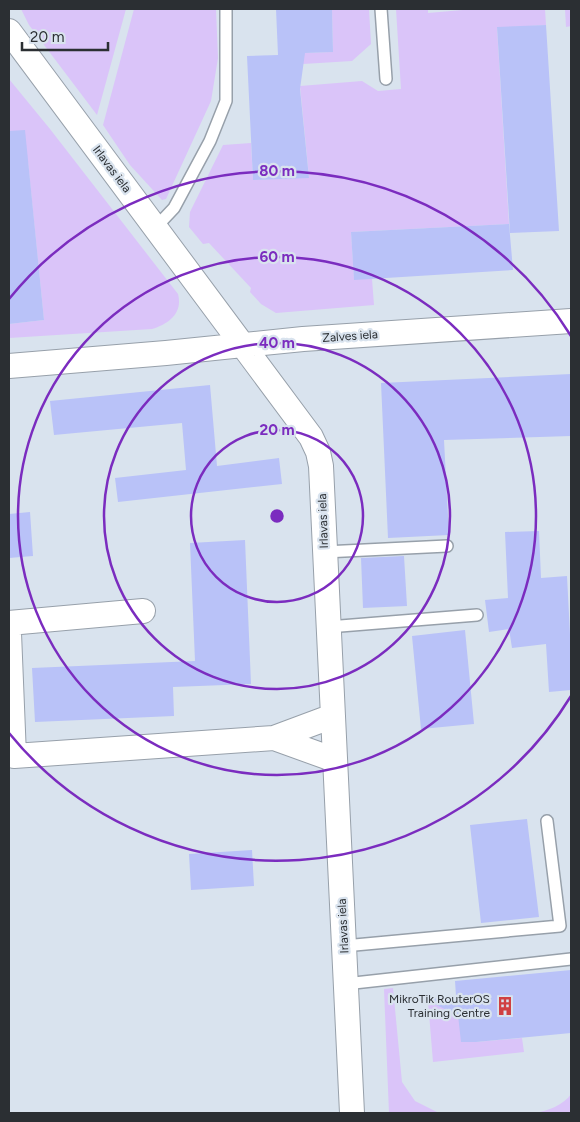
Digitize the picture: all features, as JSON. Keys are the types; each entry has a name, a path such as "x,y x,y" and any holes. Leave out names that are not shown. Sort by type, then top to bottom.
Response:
{"street":[{"name":"Irlavas iela","path":"9,31 312,437 318,452 321,466 352,1113"},
{"name":"Zalves iela","path":"9,366 166,353 242,344 571,321"},
{"path":"9,623 143,610"},
{"path":"9,634 14,756 274,738 333,716"},
{"path":"274,738 335,760"}],"lane":[{"path":"156,227 174,208 210,141 226,101 226,9"},
{"path":"381,9 386,79"},
{"path":"324,552 447,546"},
{"path":"328,627 477,615"},
{"path":"344,946 560,926 547,821"},
{"path":"345,984 571,959"}],"shaded area":[{"path":"21,9 126,9 97,115 29,25"},
{"path":"134,9 216,9 218,58 211,101 166,199 162,200 130,165 103,125"},
{"path":"332,9 369,9 371,44 352,61 303,64 303,53 333,52"},
{"path":"396,9 428,9 428,13 474,9 545,9 546,25 497,28 509,224 351,232 354,279 372,279 374,305 276,313 261,304 250,292 251,288 209,243 203,244 189,227 190,212 223,145 251,143 253,180 309,177 300,86 362,81 378,91 401,89"},
{"path":"565,9 571,9 571,26 566,27"},
{"path":"9,79 178,294 178,307 169,321 152,329 9,338 9,324 44,320 28,162 9,163"},
{"path":"393,988 402,1082 415,1101 439,1113 389,1113 384,989"},
{"path":"428,1001 458,1013 476,1042 522,1038 524,1052 433,1062"},
{"path":"571,1094 571,1113 535,1113 555,1107"}],"building":[{"path":"276,9 332,9 333,52 305,53 300,89 309,178 253,180 247,56 278,55"},
{"path":"546,25 559,231 510,233 497,27"},
{"path":"25,130 44,320 9,324 9,131"},
{"path":"509,224 513,270 354,280 351,232"},
{"path":"571,374 571,436 444,440 449,535 388,538 381,383"},
{"path":"210,385 217,466 279,458 282,484 118,502 115,478 186,470 182,423 54,435 50,401"},
{"path":"30,512 33,556 9,558 9,514"},
{"path":"539,531 541,578 567,576 571,690 549,692 546,644 512,648 509,629 489,632 485,600 508,598 505,532"},
{"path":"245,540 251,684 173,687 174,716 35,722 32,668 195,661 190,543"},
{"path":"404,556 407,606 363,608 361,558"},
{"path":"465,630 474,724 421,729 412,636"},
{"path":"527,819 539,917 481,923 470,825"},
{"path":"252,850 254,886 191,890 189,854"},
{"name":"MikroTik RouterOS Training Centre","path":"571,970 571,1033 461,1042 458,1015 423,999 456,996 455,981"}],"place":[{"name":"MikroTik RouterOS Training Centre","path":"505,1006"}]}
